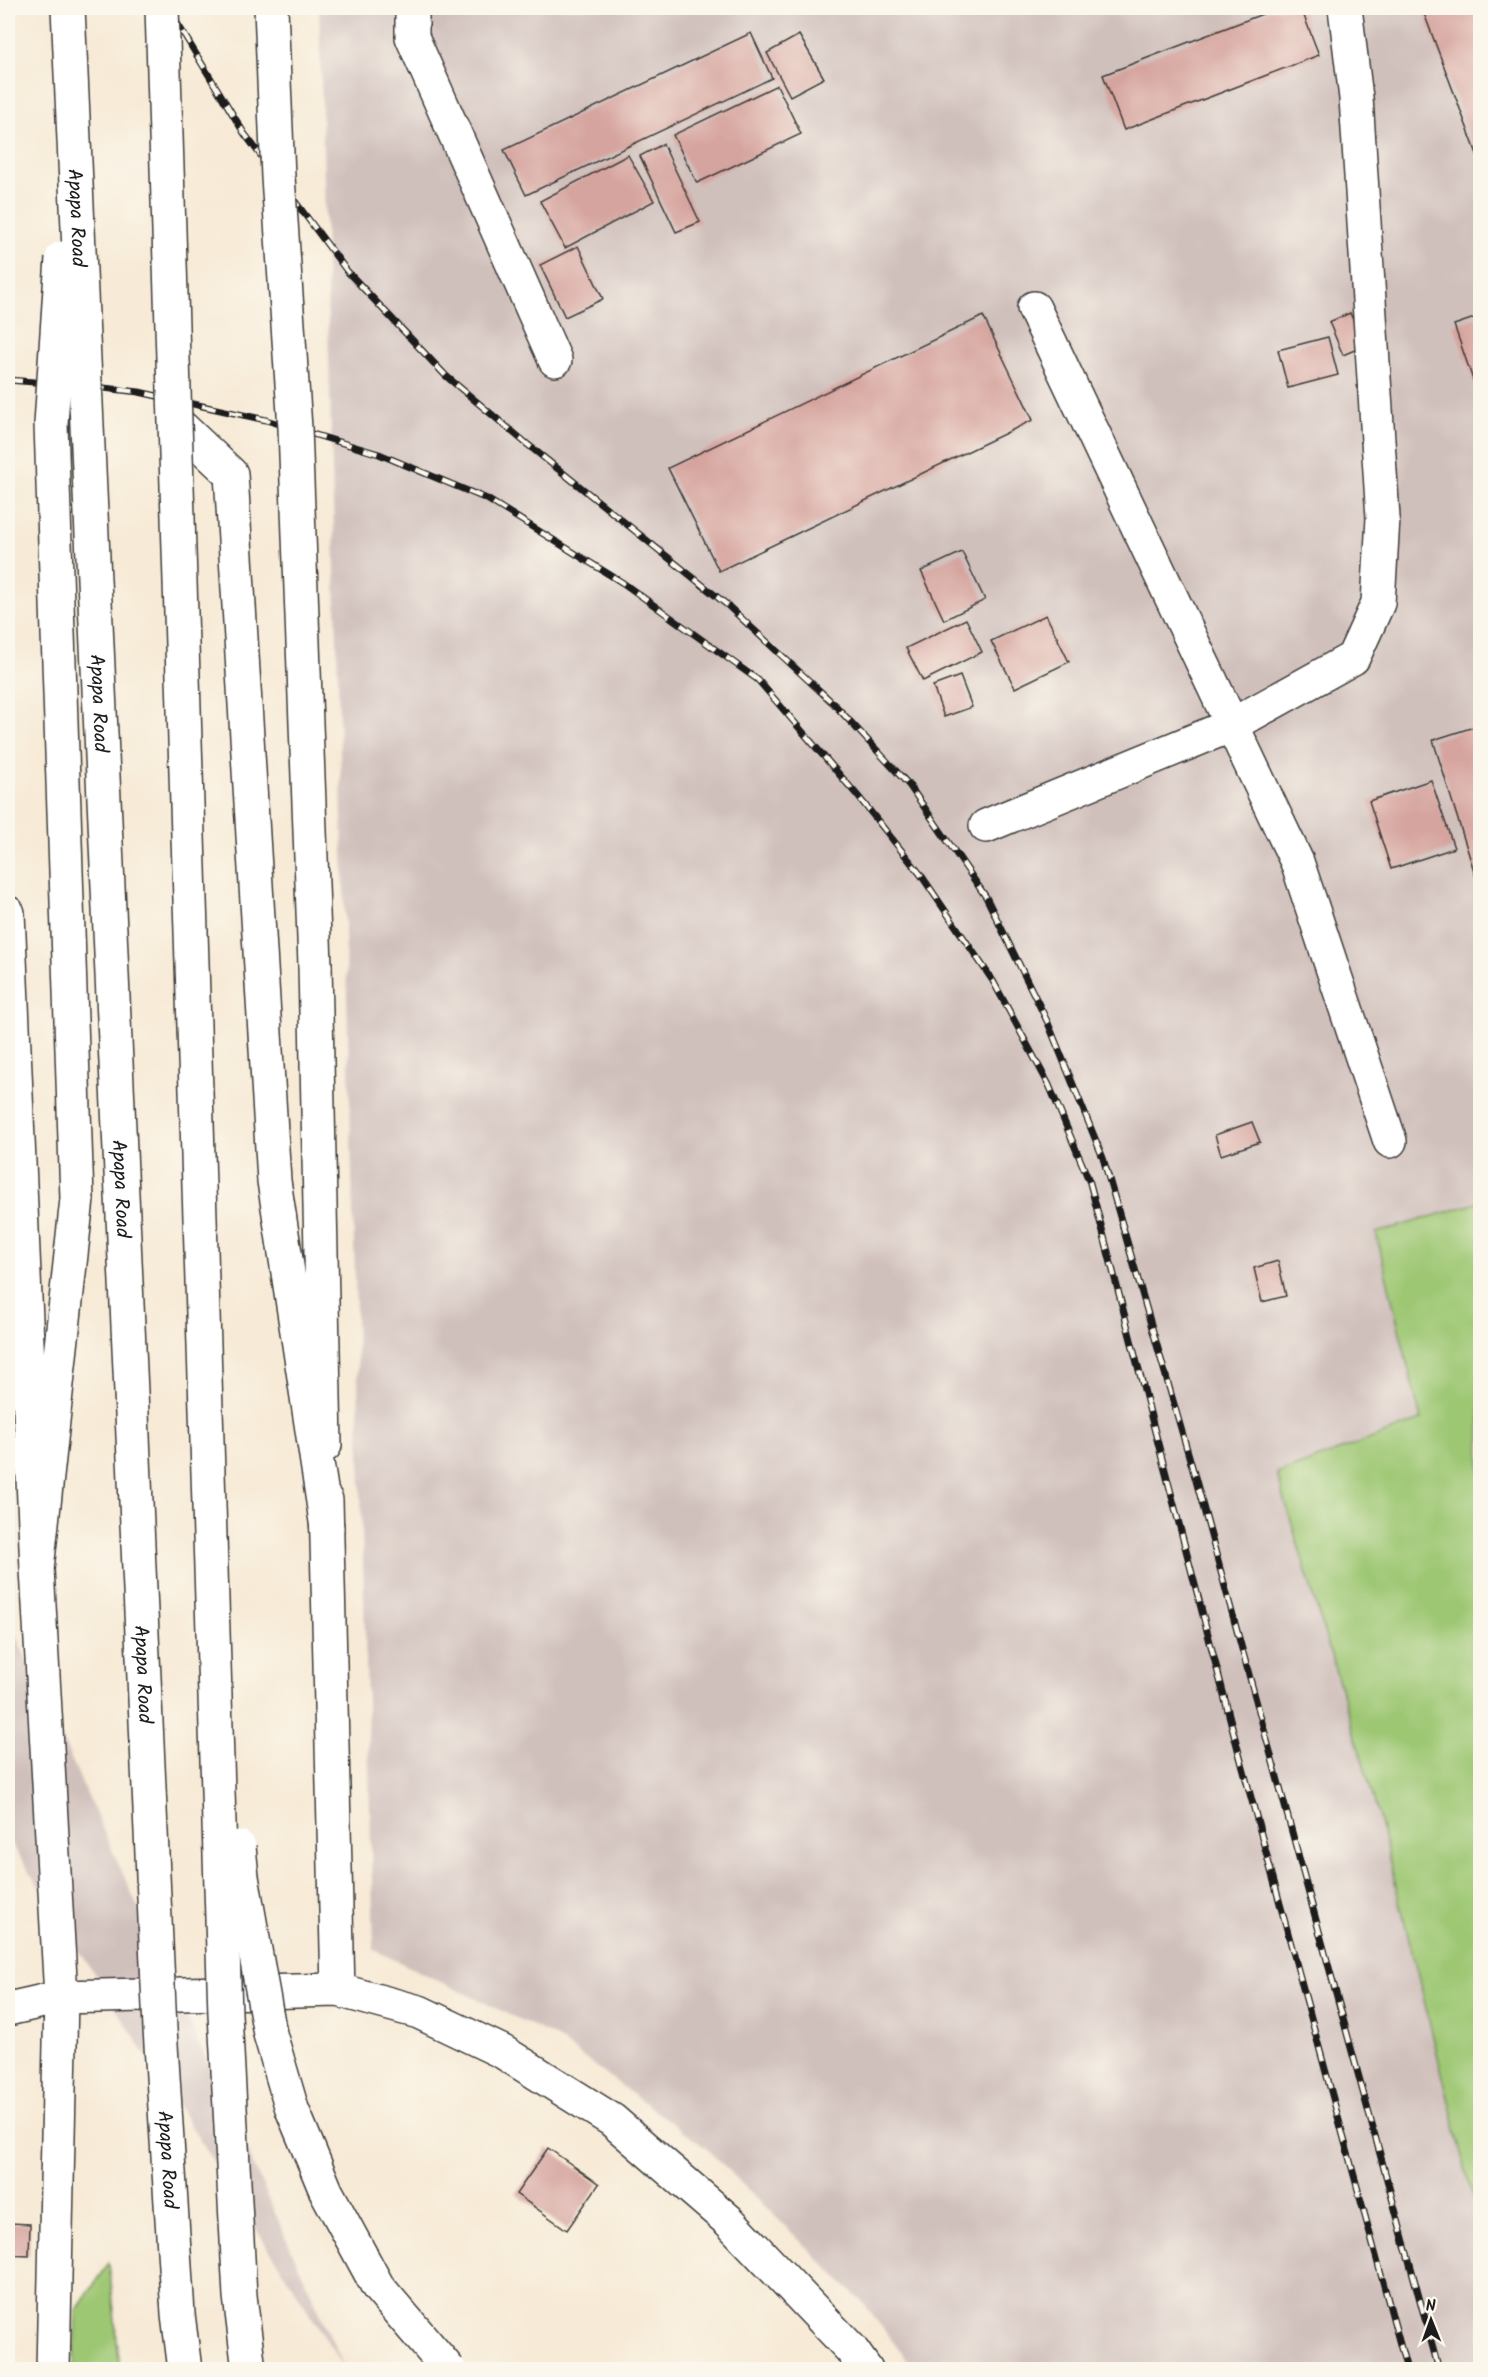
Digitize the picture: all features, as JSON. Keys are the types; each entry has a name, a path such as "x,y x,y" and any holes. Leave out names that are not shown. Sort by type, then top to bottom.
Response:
{"main road":[{"path":"164,8 174,421 225,2014 240,2296 249,2370"},
{"path":"271,8 278,177 295,428 315,965 338,1990"},
{"path":"412,8 412,37 555,360"},
{"path":"986,826 1232,725 1353,658 1378,603 1383,518 1356,98 1345,8"},
{"name":"Apapa Road","path":"68,13 160,2029 177,2314 184,2370"},
{"path":"37,1569 77,1199 51,424 73,98"},
{"path":"1034,308 1298,862 1390,1141"},
{"path":"174,421 231,474 274,1181 327,1528"},
{"path":"8,914 37,1569 62,1997 53,2370"},
{"path":"213,1596 242,1877 270,2034 292,2109 326,2191 378,2287 449,2370"},
{"path":"8,1987 62,1997 338,1990 419,2012 503,2052 612,2120 729,2221 851,2349 866,2370"},
{"path":"8,2010 62,1997"}],"shaded area":[{"path":"319,8 1480,8 1480,2369 914,2369 863,2303 707,2149 554,2036 374,1950"},
{"path":"8,1618 345,2369 8,1838"}],"green space":[{"path":"1480,1202 1480,2227 1377,1810 1277,1474 1421,1420 1376,1233"},
{"path":"109,2263 120,2369 74,2369 76,2311"}],"building":[{"path":"1278,8 1301,8 1319,55 1124,130 1103,75"},
{"path":"1422,8 1480,8 1480,152 1477,154"},
{"path":"751,33 772,78 526,195 504,150"},
{"path":"799,35 824,78 790,96 767,53"},
{"path":"777,85 801,134 697,183 673,135"},
{"path":"663,144 700,222 676,232 640,156"},
{"path":"628,155 654,201 565,248 540,201"},
{"path":"578,246 603,299 565,317 540,265"},
{"path":"1350,313 1364,346 1343,355 1329,322"},
{"path":"983,316 1033,420 719,571 668,468"},
{"path":"1480,316 1480,400 1454,325"},
{"path":"1328,337 1338,375 1288,388 1278,350"},
{"path":"962,552 985,600 944,620 921,571"},
{"path":"1046,615 1069,662 1015,688 991,641"},
{"path":"966,619 982,652 923,681 906,648"},
{"path":"960,676 972,707 944,717 933,686"},
{"path":"1480,725 1480,890 1433,740"},
{"path":"1431,780 1454,848 1391,869 1369,801"},
{"path":"1252,1122 1260,1142 1221,1155 1215,1135"},
{"path":"1278,1261 1286,1296 1262,1302 1254,1268"},
{"path":"548,2148 599,2184 567,2230 516,2194"},
{"path":"8,2223 30,2224 29,2256 8,2255"}],"railway":[{"path":"168,8 244,133 347,271 446,376 726,604 834,704 909,785 986,897 1048,1023 1103,1158 1195,1477 1439,2370"},
{"path":"8,380 139,392 266,420 379,454 487,499 623,583 758,680 857,795 921,875 993,981 1049,1085 1090,1183 1240,1757 1407,2370"}]}
